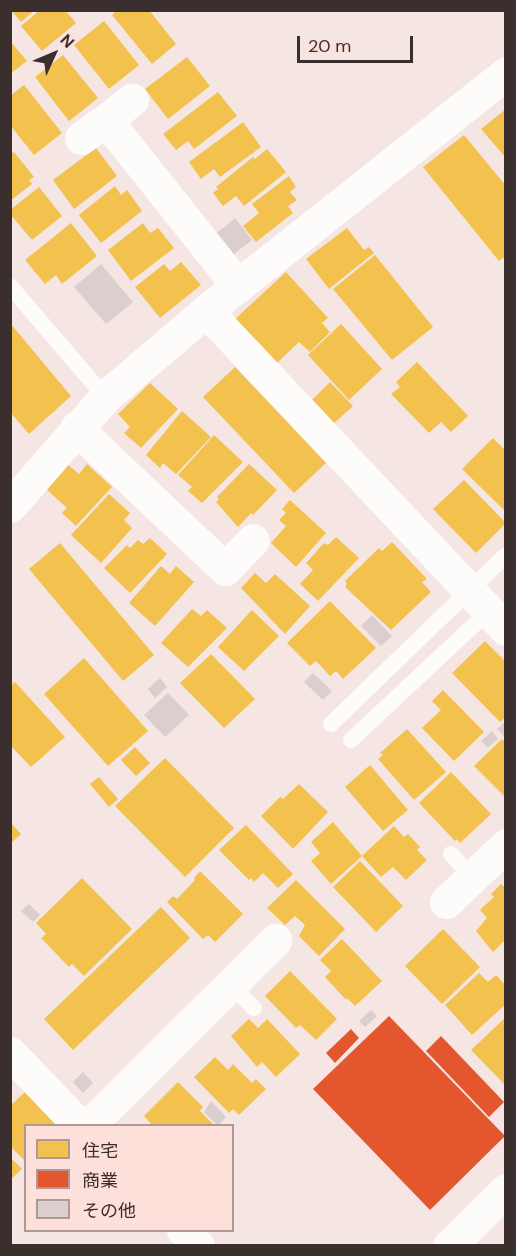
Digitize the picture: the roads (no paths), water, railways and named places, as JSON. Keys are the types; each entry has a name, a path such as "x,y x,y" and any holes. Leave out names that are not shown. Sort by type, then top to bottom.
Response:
{"street":[{"path":"15,487 105,397 206,311 506,73"},
{"path":"132,99 94,129 238,286"},
{"path":"206,311 487,610"},
{"path":"76,428 216,580 253,540"},
{"path":"446,902 461,865 506,845"},
{"path":"89,1124 275,940"},
{"path":"10,1053 80,1124"},
{"path":"449,1245 506,1190"},
{"path":"185,1232 198,1245"}],"lane":[{"path":"10,286 105,397"},
{"path":"351,740 487,610 506,555"},
{"path":"331,724 487,610"},
{"path":"230,984 254,1008"}]}
